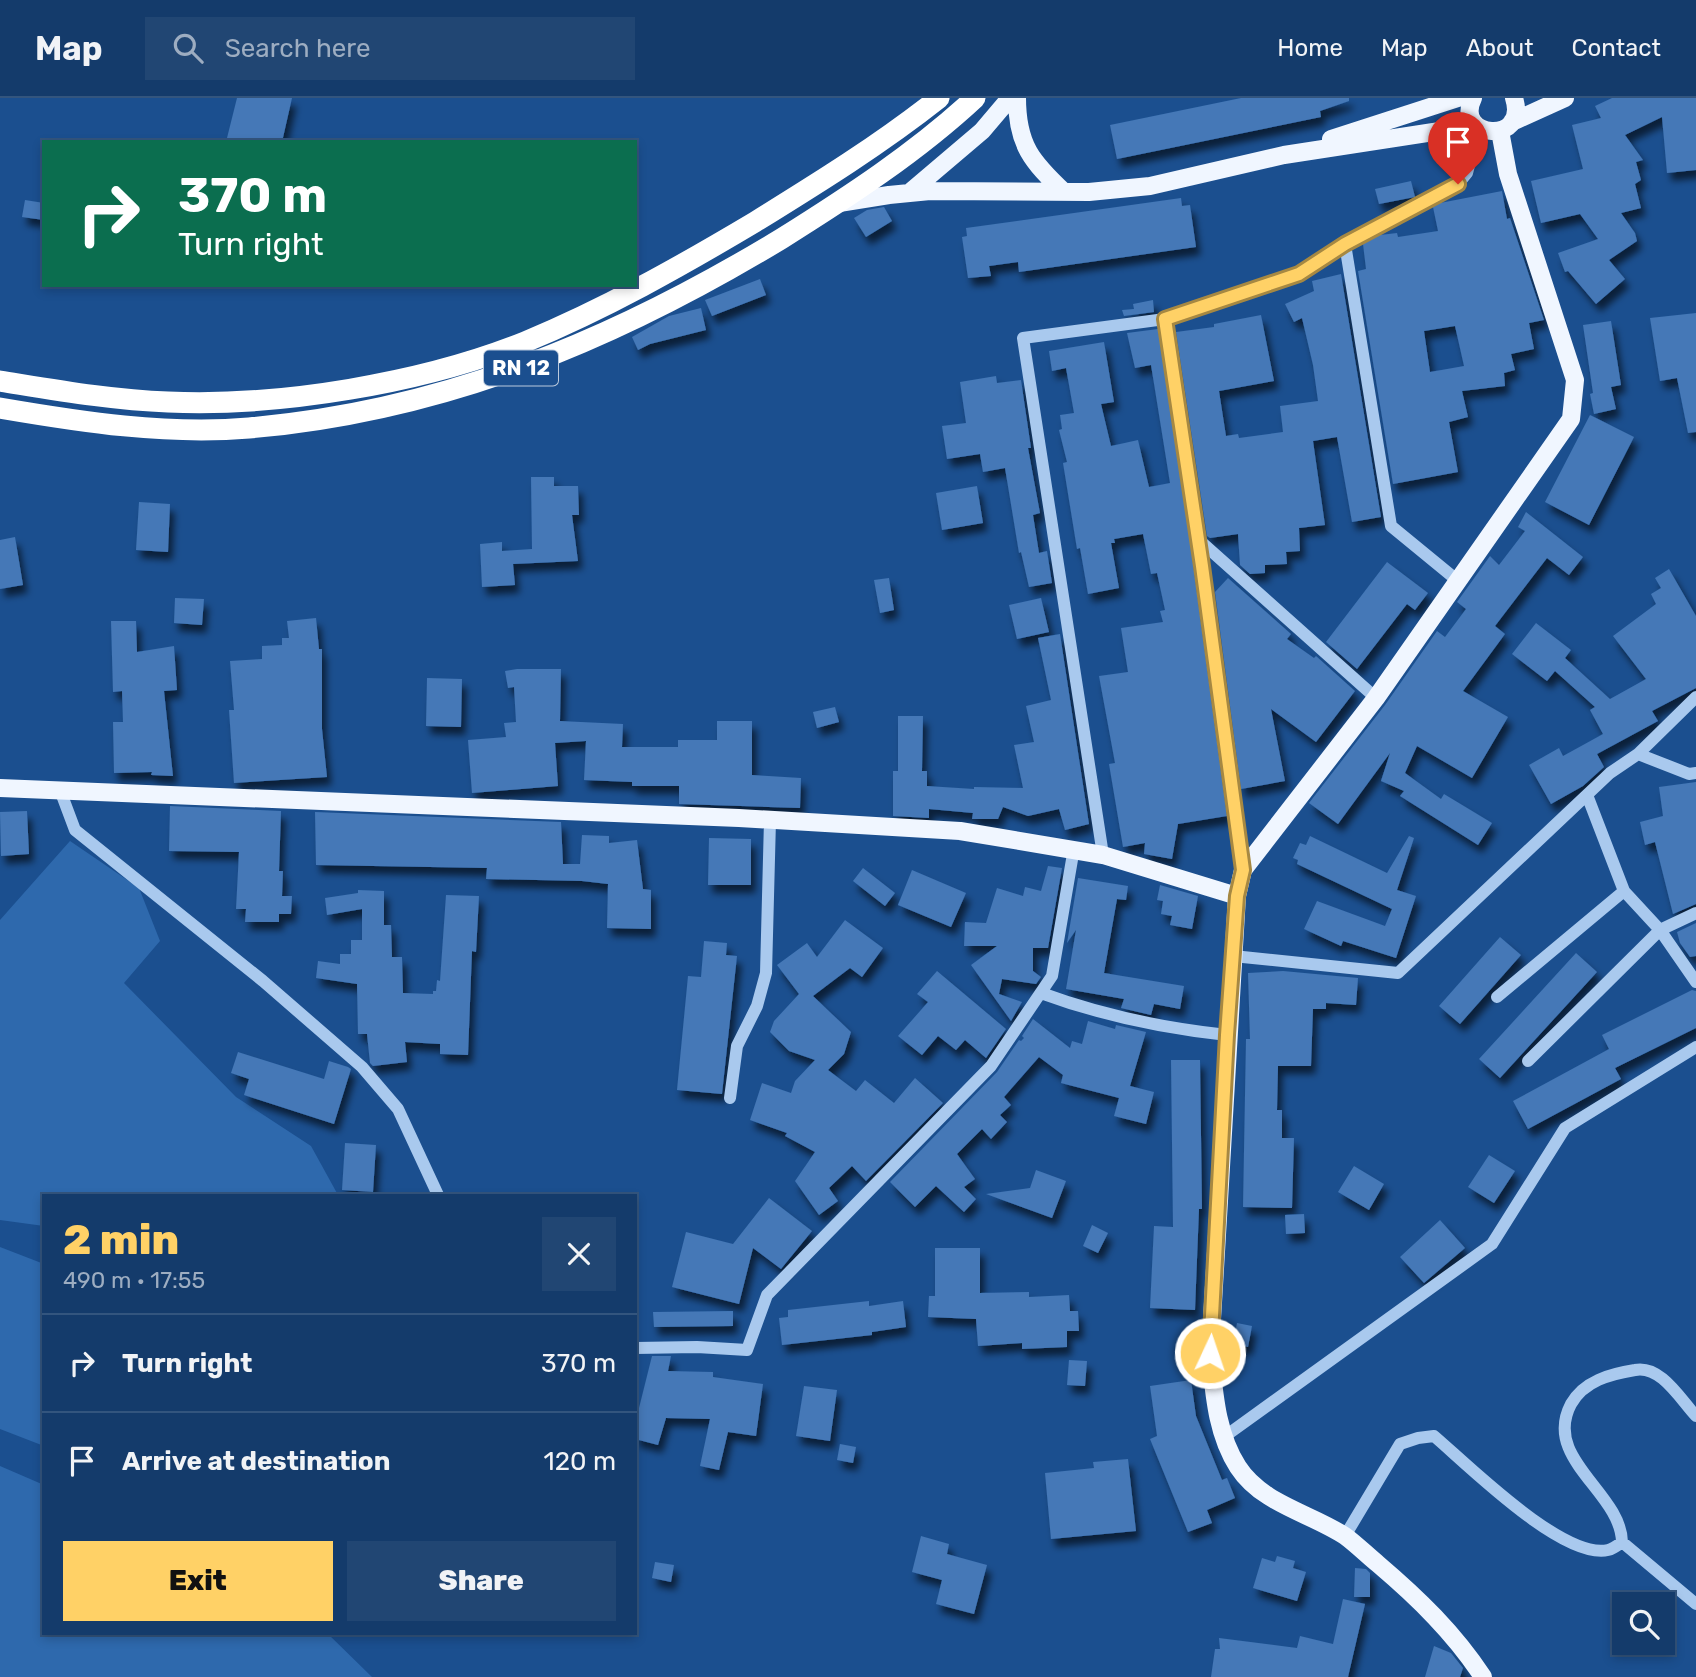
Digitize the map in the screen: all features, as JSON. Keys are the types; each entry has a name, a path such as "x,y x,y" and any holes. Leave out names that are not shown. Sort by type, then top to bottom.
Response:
{"highway":[{"name":"RN 12","path":"0,381 92,395 168,402 248,401 338,391 431,372 524,342 661,276 822,181 939,98"},
{"name":"RN 12","path":"0,408 82,422 163,428 247,428 343,416 449,392 534,364 603,335 733,268 839,203 975,98"}],"main road":[{"path":"909,193 982,131 1010,98"},
{"path":"1017,98 1020,127 1035,165 1064,192"},
{"path":"1284,155 1458,98"},
{"path":"1473,98 1469,113 1476,125"},
{"path":"1483,1677 1463,1646 1419,1598 1345,1536 1275,1499 1253,1484 1238,1467 1224,1437 1214,1399 1210,1353 1227,1035 1237,896 1243,870 1376,698 1572,419 1575,380 1508,174 1506,127 1516,114 1514,98"},
{"path":"839,203 909,193 1101,191 1150,186 1284,155 1476,125 1492,132 1565,98"},
{"path":"0,788 769,820 960,831 1103,855 1237,896"}],"street":[{"path":"1103,855 1023,338 1165,319 1299,274 1345,244 1458,184 1467,173 1476,125"},
{"path":"1345,244 1391,526 1458,581"},
{"path":"1165,319 1199,540 1243,870"},
{"path":"1199,540 1376,698"},
{"path":"1233,956 1398,973 1611,773 1638,754 1696,697"},
{"path":"1638,754 1689,774 1696,773"},
{"path":"60,790 75,830 263,981 362,1067 398,1110 438,1194"},
{"path":"1587,795 1624,891 1660,930 1696,982"},
{"path":"730,1098 737,1046 757,1006 766,973 769,820"},
{"path":"637,1348 697,1346 747,1350 767,1295 991,1066 1041,993 1052,976 1074,849"},
{"path":"1497,997 1624,891"},
{"path":"1528,1061 1660,930 1696,914"},
{"path":"1041,993 1086,1010 1176,1029 1227,1035"},
{"path":"1224,1437 1492,1244 1565,1128 1696,1047"},
{"path":"1696,1416 1664,1379 1642,1369 1615,1373 1591,1383 1573,1401 1566,1414 1565,1432 1568,1450 1611,1510 1622,1530 1622,1542 1696,1605"},
{"path":"1345,1536 1400,1444 1434,1436 1514,1507 1563,1539 1590,1550 1609,1550 1622,1542"}],"shaded area":[{"path":"70,841 139,888 160,941 124,983 236,1097 311,1146 337,1194 42,1194 42,1226 0,1220 0,920"},
{"path":"0,1247 42,1263 42,1445 0,1429"},
{"path":"0,1466 42,1484 42,1635 329,1635 372,1677 0,1677"}],"building":[{"path":"237,98 292,98 282,140 226,140"},
{"path":"1241,98 1349,98 1349,101 1320,111 1321,117 1117,159 1110,125"},
{"path":"1612,98 1696,98 1696,170 1667,173 1662,117 1625,135 1643,160 1636,162 1641,180 1635,184 1641,208 1621,213 1635,233 1637,241 1609,260 1625,279 1596,304 1568,271 1565,272 1558,253 1598,239 1580,214 1541,223 1531,181 1583,169 1572,125 1601,118 1595,106"},
{"path":"1411,181 1415,197 1379,204 1375,189"},
{"path":"1502,191 1507,219 1510,218 1544,320 1529,323 1534,349 1511,354 1515,370 1504,373 1505,386 1462,391 1468,417 1449,422 1458,472 1393,484 1358,271 1366,269 1363,244 1380,235 1397,233 1398,237 1438,231 1433,207 1440,203","holes":["1455,326 1464,366 1430,372 1424,331"]},
{"path":"1181,198 1182,206 1190,205 1196,247 1019,272 1018,262 989,266 991,276 968,278 962,237 967,236 966,228"},
{"path":"25,200 42,203 42,220 22,217"},
{"path":"884,207 892,221 866,237 854,218 867,210"},
{"path":"1341,274 1381,517 1352,522 1337,437 1313,441 1325,525 1299,528 1300,551 1286,552 1287,564 1265,565 1265,573 1250,574 1240,565 1238,534 1210,538 1207,536 1176,332 1214,327 1214,324 1261,315 1274,381 1219,391 1226,436 1238,434 1239,438 1283,432 1280,406 1318,401 1302,318 1294,322 1285,304 1314,291 1312,281"},
{"path":"760,279 766,295 712,316 705,300"},
{"path":"1153,300 1154,312 1124,316 1122,310 1134,309 1133,304"},
{"path":"701,308 706,330 650,344 638,350 632,337 669,316"},
{"path":"1696,313 1696,432 1688,433 1677,378 1660,381 1650,318"},
{"path":"1611,321 1621,385 1611,387 1616,409 1594,414 1583,325"},
{"path":"1158,329 1227,816 1178,824 1172,859 1144,854 1145,843 1123,847 1109,764 1115,763 1099,676 1128,672 1121,628 1163,622 1160,611 1165,610 1157,573 1151,574 1143,534 1114,539 1115,543 1111,543 1119,588 1088,594 1080,548 1077,549 1063,463 1067,462 1059,430 1062,429 1060,415 1074,413 1066,368 1052,371 1049,351 1104,342 1114,402 1101,404 1111,446 1138,440 1149,487 1170,483 1151,365 1135,368 1127,333"},
{"path":"996,376 997,383 1021,380 1031,448 1028,448 1040,513 1033,515 1039,553 1047,551 1052,583 1029,587 1021,552 1019,553 1005,468 983,472 980,454 947,459 942,426 966,423 960,382"},
{"path":"1590,415 1634,437 1589,525 1545,502"},
{"path":"531,477 554,477 554,486 578,486 579,515 572,515 578,561 513,564 515,585 482,587 480,544 502,542 502,551 532,549"},
{"path":"977,486 983,523 942,530 936,493"},
{"path":"139,502 170,504 168,552 136,550"},
{"path":"1526,512 1583,557 1569,575 1547,558 1495,626 1505,634 1463,691 1508,717 1472,778 1417,746 1405,773 1441,799 1444,794 1492,823 1478,845 1400,796 1404,791 1381,781 1390,753 1338,824 1309,803 1385,705 1437,631 1445,637 1466,609 1457,602 1490,556 1499,565 1525,531 1518,527"},
{"path":"15,537 23,585 0,589 0,540"},
{"path":"1387,562 1428,593 1415,610 1407,604 1357,669 1326,642"},
{"path":"1669,569 1696,616 1696,688 1652,711 1658,721 1597,754 1604,767 1583,786 1551,804 1529,765 1559,748 1563,756 1603,734 1590,710 1595,707 1555,671 1547,681 1512,654 1536,623 1571,650 1565,658 1610,699 1646,679 1613,636 1656,604 1651,594 1661,588 1655,578"},
{"path":"889,578 894,610 880,613 874,580"},
{"path":"1228,578 1291,634 1287,639 1314,658 1316,656 1355,691 1316,742 1271,709 1285,781 1241,789 1215,592"},
{"path":"175,598 204,599 202,625 174,623"},
{"path":"1041,598 1049,632 1017,639 1009,605"},
{"path":"316,618 319,649 322,649 322,729 327,777 234,783 229,710 234,710 230,661 262,659 262,646 282,645 282,638 289,638 287,621"},
{"path":"111,621 136,621 137,652 174,646 177,690 164,691 173,776 151,775 152,772 114,773 113,722 123,722 122,691 113,692"},
{"path":"1060,634 1089,824 1065,830 1059,809 1028,816 1003,807 998,819 972,819 973,813 929,809 929,818 893,816 893,771 898,771 898,716 923,716 922,771 927,771 927,786 1023,788 1014,745 1034,742 1026,706 1051,700 1038,638"},
{"path":"561,669 560,721 623,724 622,747 678,747 678,740 717,740 717,721 752,721 752,775 801,778 800,808 679,804 679,786 632,786 632,782 584,780 586,741 555,743 558,786 472,793 468,740 506,737 504,723 516,722 514,687 508,688 505,671"},
{"path":"427,678 462,679 461,727 426,726"},
{"path":"835,707 839,722 817,728 813,712"},
{"path":"1696,782 1696,904 1673,914 1655,842 1645,845 1640,822 1663,816 1659,787"},
{"path":"170,806 281,811 279,871 283,871 282,896 292,896 291,914 279,914 279,922 245,922 246,909 236,909 239,852 169,851"},
{"path":"27,811 29,854 1,856 0,812"},
{"path":"315,812 561,822 563,864 580,864 582,835 609,836 609,843 637,840 643,889 651,890 651,929 607,928 608,884 486,879 487,868 316,865"},
{"path":"1310,836 1387,873 1409,836 1414,838 1397,890 1416,896 1396,958 1343,941 1341,946 1304,929 1317,901 1385,926 1392,909 1297,864 1298,860 1293,858 1300,843 1306,845"},
{"path":"709,838 751,839 751,885 708,885"},
{"path":"1048,866 1062,868 1048,948 1033,948 1033,971 1041,977 1036,984 1002,979 999,994 1022,1002 1011,1021 971,965 997,946 964,946 965,922 986,923 997,888 1023,896 1025,887 1041,891"},
{"path":"863,868 895,893 885,906 853,881"},
{"path":"912,870 966,893 951,927 898,905"},
{"path":"1078,878 1128,886 1126,900 1117,899 1104,973 1184,986 1180,1009 1154,1004 1151,1015 1121,1008 1124,999 1066,989 1076,930 1067,943"},
{"path":"1160,885 1198,896 1192,929 1170,925 1172,916 1161,914 1163,901 1157,900"},
{"path":"358,890 384,891 384,925 391,925 392,957 402,957 403,993 433,994 433,991 436,991 437,980 440,981 446,895 479,896 476,952 472,951 468,1055 440,1054 440,1044 405,1042 407,1062 373,1066 370,1063 367,1034 358,1034 357,984 316,978 318,961 340,964 340,954 351,954 351,940 362,940 362,909 327,915 325,898 358,893"},
{"path":"845,920 883,948 862,977 850,968 813,996 851,1032 844,1054 828,1070 856,1091 865,1080 894,1103 915,1078 943,1103 866,1181 852,1166 829,1188 838,1201 819,1215 795,1181 815,1152 785,1136 787,1133 750,1120 762,1083 791,1093 795,1081 815,1060 789,1051 770,1032 774,1021 799,994 777,965 807,943 817,957"},
{"path":"1696,923 1696,956 1690,957 1680,943 1677,932"},
{"path":"1500,937 1521,955 1460,1024 1439,1006"},
{"path":"704,941 727,943 726,955 737,956 722,1094 677,1090 688,976 701,977"},
{"path":"1576,953 1597,972 1500,1078 1479,1059"},
{"path":"937,971 1006,1029 986,1058 965,1040 956,1050 938,1036 922,1055 898,1036 928,1002 917,994"},
{"path":"1283,971 1358,978 1356,1005 1326,1003 1326,1009 1313,1009 1311,1066 1278,1066 1277,1110 1282,1110 1282,1138 1294,1138 1292,1208 1243,1207 1246,1039 1250,1039 1248,973"},
{"path":"1692,990 1696,991 1696,1028 1615,1068 1621,1079 1528,1129 1513,1101 1609,1049 1602,1035"},
{"path":"1033,1019 1070,1048 1072,1041 1082,1044 1088,1021 1115,1029 1116,1025 1146,1032 1130,1086 1154,1092 1146,1124 1114,1116 1119,1098 1061,1083 1063,1075 1039,1057 1004,1097 1011,1105 1000,1115 1007,1122 991,1139 982,1129 957,1154 975,1179 964,1187 976,1199 964,1212 936,1186 915,1207 890,1182 997,1072 1019,1040 1024,1038 1022,1036"},
{"path":"238,1052 324,1079 329,1061 351,1069 334,1124 244,1095 249,1079 231,1073"},
{"path":"1171,1060 1200,1060 1202,1209 1199,1209 1195,1310 1150,1308 1154,1226 1173,1227"},
{"path":"345,1143 376,1145 373,1192 342,1190"},
{"path":"1489,1155 1515,1171 1494,1203 1468,1187"},
{"path":"1354,1166 1384,1184 1369,1210 1338,1192"},
{"path":"1036,1170 1066,1181 1052,1218 986,1194 1030,1188"},
{"path":"769,1198 812,1231 781,1269 753,1248 739,1304 672,1287 686,1232 733,1244"},
{"path":"1304,1214 1305,1233 1286,1234 1285,1215"},
{"path":"1440,1220 1465,1248 1424,1283 1400,1257"},
{"path":"1092,1225 1108,1233 1098,1253 1083,1246"},
{"path":"935,1248 980,1248 980,1293 1029,1292 1029,1297 1069,1295 1070,1311 1078,1311 1079,1331 1067,1331 1067,1347 1022,1349 1022,1343 978,1346 976,1319 928,1317 929,1296 935,1296"},
{"path":"869,1301 869,1306 903,1301 906,1327 872,1332 872,1335 782,1345 779,1318 788,1317 788,1310"},
{"path":"733,1311 733,1326 654,1327 653,1312"},
{"path":"1237,1323 1252,1326 1248,1347 1233,1344"},
{"path":"652,1356 671,1356 668,1371 713,1372 713,1377 763,1384 756,1436 728,1432 719,1470 700,1466 710,1419 666,1418 658,1445 637,1440 639,1408"},
{"path":"1069,1360 1087,1361 1085,1386 1067,1385"},
{"path":"1191,1380 1196,1416 1222,1480 1227,1478 1235,1498 1207,1510 1212,1523 1188,1532 1150,1439 1157,1436 1150,1386"},
{"path":"804,1386 837,1390 830,1441 796,1436"},
{"path":"840,1444 856,1447 853,1463 837,1460"},
{"path":"1128,1459 1136,1531 1051,1539 1045,1473 1094,1468 1093,1462"},
{"path":"921,1536 949,1544 947,1554 987,1565 974,1614 936,1604 942,1580 912,1572"},
{"path":"1277,1556 1295,1561 1293,1568 1306,1572 1297,1601 1253,1588 1262,1558 1275,1562"},
{"path":"655,1562 674,1565 671,1582 652,1578"},
{"path":"1355,1568 1366,1569 1370,1573 1370,1597 1354,1597"},
{"path":"1343,1599 1365,1604 1348,1677 1211,1677 1215,1649 1220,1649 1219,1638 1297,1648 1300,1636 1333,1644"},
{"path":"1434,1646 1451,1653 1463,1668 1460,1677 1425,1677"}],"route":[{"path":"1210,1353 1227,1035 1237,896 1243,870 1224,719 1165,319 1299,274 1345,244 1458,184"}]}
